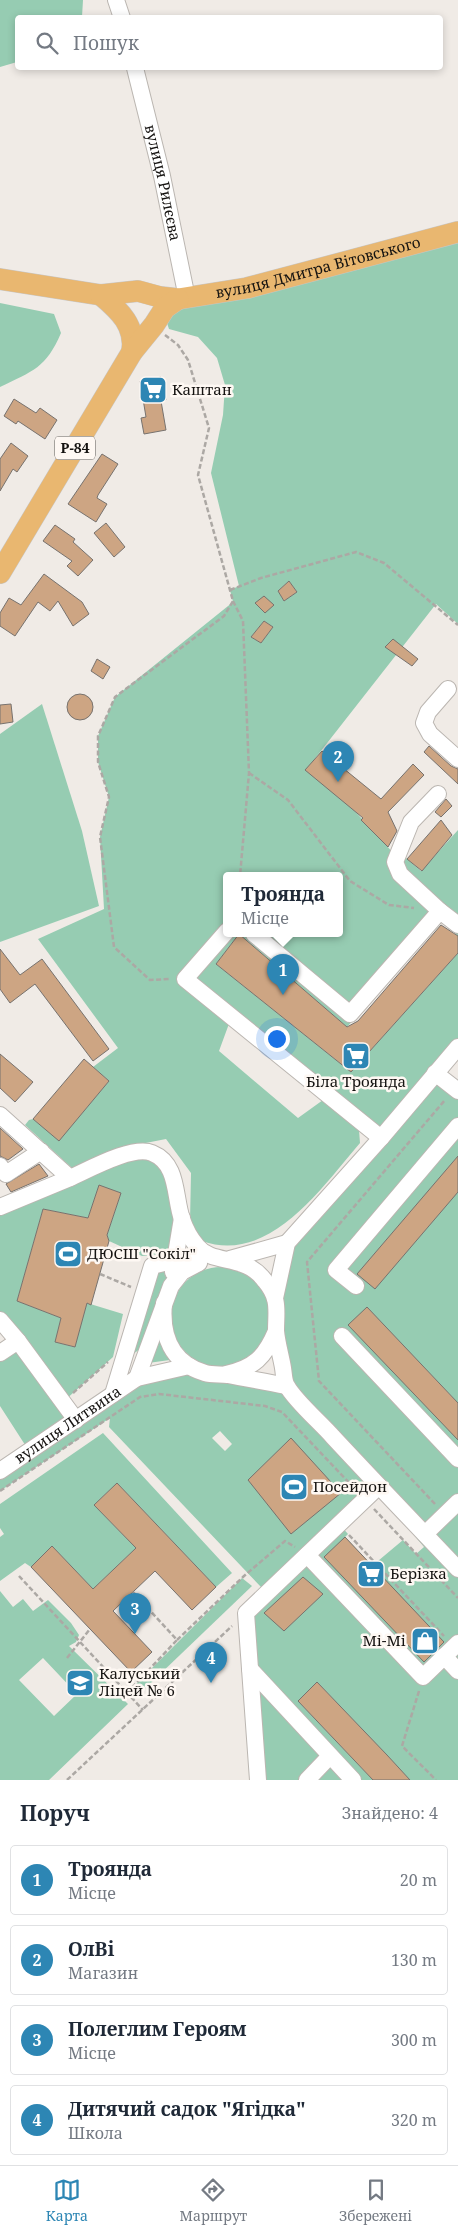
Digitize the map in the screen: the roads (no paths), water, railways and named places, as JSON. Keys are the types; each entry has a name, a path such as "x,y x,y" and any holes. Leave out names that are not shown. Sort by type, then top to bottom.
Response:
{"main road":[{"name":"вулиця Дмитра Вітовського","path":"182,298 247,288 458,232"},
{"path":"0,279 101,294 130,291 182,298"},
{"path":"130,291 120,298 133,342 132,352"},
{"path":"101,294 126,321 134,327 145,330 155,323 164,308 182,298"},
{"path":"152,294 158,305 155,323"},
{"name":"Р-84","path":"0,573 132,352 155,323"}],"street":[{"path":"116,0 121,15"},
{"name":"вулиця Рилєєва","path":"136,70 162,176 182,298"},
{"path":"448,689 428,712 424,724 430,734 458,759"},
{"path":"438,794 411,822 395,862 400,874 458,925"},
{"path":"258,937 350,1014 440,911"},
{"path":"223,936 185,979 381,1138"},
{"path":"275,1298 287,1242 381,1138 458,1047"},
{"path":"435,1073 457,1090"},
{"path":"0,1115 70,1178"},
{"path":"356,1286 336,1270 458,1126"},
{"path":"0,1166 6,1174 41,1151"},
{"path":"0,1206 123,1155 142,1151 161,1158 170,1169 182,1218 198,1248 223,1259 244,1264 261,1275 275,1298 278,1314 276,1331 269,1348 257,1361 242,1371 224,1375"},
{"path":"171,1286 182,1218"},
{"name":"вулиця Литвина","path":"136,1378 171,1286 182,1272 198,1263 223,1259 287,1242"},
{"path":"113,1394 152,1266 174,1262 198,1263"},
{"name":"вулиця Литвина","path":"164,1303 162,1321 166,1339 176,1354 189,1366 206,1373 286,1386"},
{"path":"0,1320 18,1341 76,1420"},
{"path":"276,1331 286,1386 458,1569"},
{"path":"342,1336 458,1459"},
{"path":"0,1353 18,1341"},
{"name":"вулиця Литвина","path":"0,1471 136,1378 189,1366"},
{"path":"258,1780 246,1613 379,1486"},
{"path":"425,1534 458,1502"},
{"path":"307,1555 423,1677 452,1649 458,1671"},
{"path":"250,1669 353,1780"},
{"path":"307,1780 330,1756"}],"place":[{"name":"Каштан","path":"153,390"},
{"name":"ОлВі","path":"338,782"},
{"name":"Троянда","path":"283,995"},
{"name":"Біла Троянда","path":"356,1056"},
{"name":"ДЮСШ \"Сокіл\"","path":"68,1254"},
{"name":"Посейдон","path":"294,1487"},
{"name":"Берізка","path":"371,1574"},
{"name":"Полеглим Героям","path":"135,1634"},
{"name":"Мі-Мі","path":"425,1641"},
{"name":"Калуський Ліцей № 6","path":"80,1683"},
{"name":"Дитячий садок \"Ягідка\"","path":"211,1683"}]}
